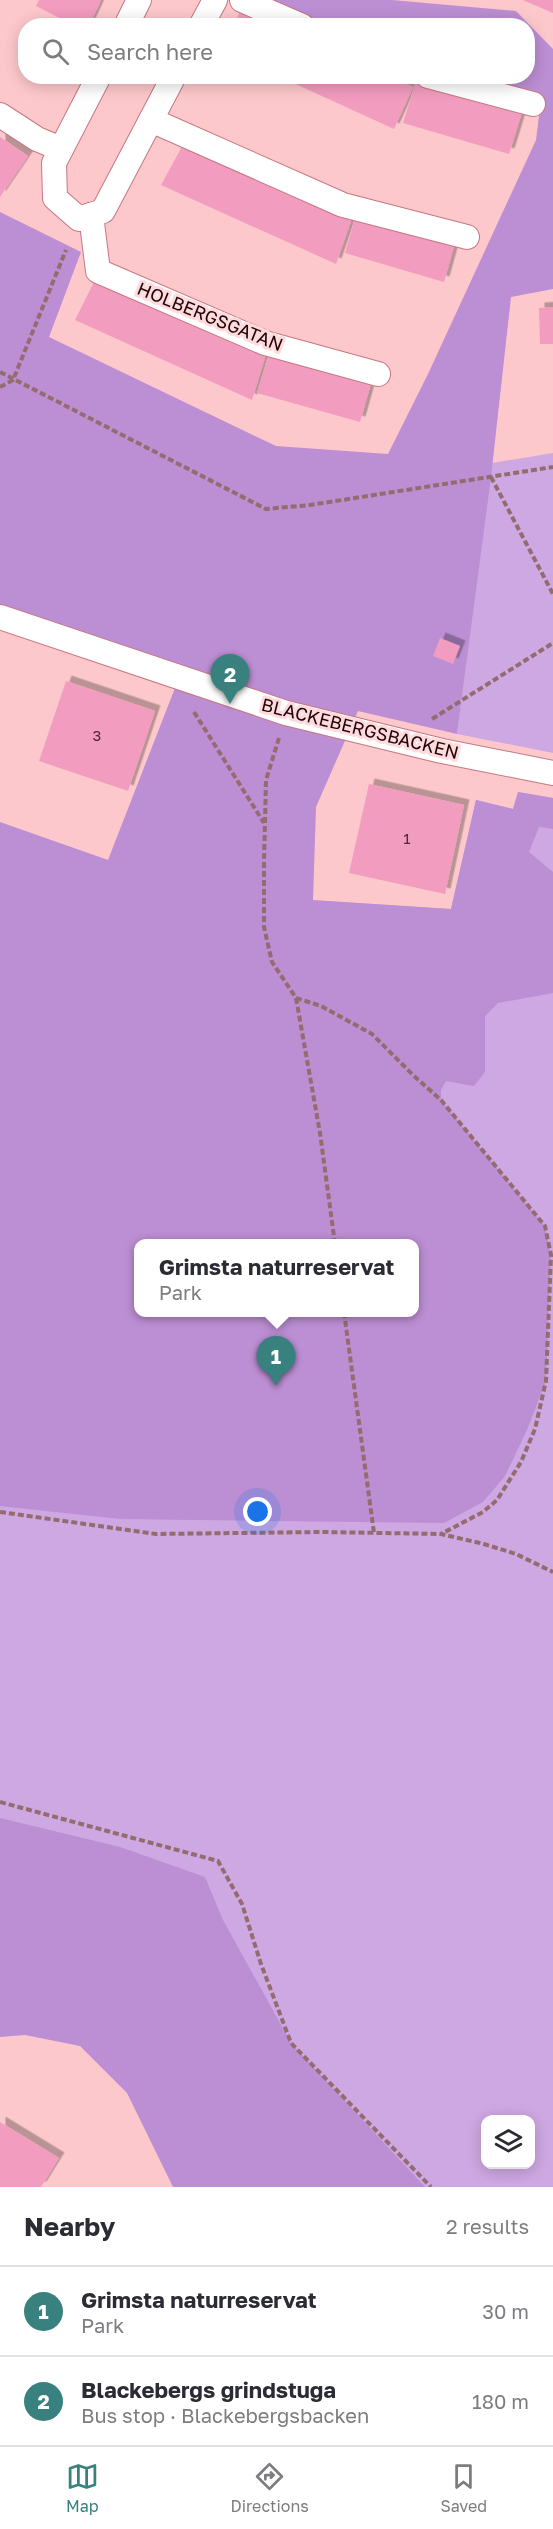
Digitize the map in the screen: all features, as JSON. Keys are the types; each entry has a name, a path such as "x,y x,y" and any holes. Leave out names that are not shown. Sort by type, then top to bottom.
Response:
{"street":[{"path":"130,18 139,0"},
{"path":"205,18 215,0"},
{"path":"242,0 284,18"},
{"path":"95,84 54,163 55,198 85,217 103,211 170,84"},
{"path":"458,84 533,104"},
{"path":"0,115 37,139 61,149"},
{"path":"151,120 343,205 466,237"},
{"name":"HOLBERGSGATAN","path":"85,217 98,271 265,343 378,374"},
{"name":"BLACKEBERGSBACKEN","path":"0,617 286,713 553,773"}],"path":[{"path":"0,387 13,380 85,217"},
{"path":"0,372 266,508 310,506 553,467"},
{"path":"491,477 553,594"},
{"path":"399,740 553,643"},
{"path":"170,674 265,824"},
{"path":"286,713 266,780 264,927 272,962 296,998 320,1133 334,1239"},
{"path":"296,998 321,1005 372,1034 441,1100 545,1226 551,1255 551,1300 546,1382 535,1429 520,1462 497,1500 483,1512 441,1534"},
{"path":"345,1317 374,1533"},
{"path":"0,1512 156,1534 441,1534 516,1554 553,1572"},
{"path":"0,1802 218,1862 242,1904 261,1964 291,2043 431,2187"}],"shaded area":[{"path":"267,0 392,0 516,11 523,18 308,18 266,2"},
{"path":"535,31 553,49 553,289 511,297 491,477 457,734 358,711 316,807 313,900 451,909 476,800 513,809 518,792 553,798 553,829 539,827 529,852 553,872 553,993 498,1003 485,1016 485,1072 474,1086 446,1081 441,1090 441,1100 545,1226 551,1255 546,1381 527,1430 505,1476 483,1502 444,1523 120,1519 0,1506 0,822 108,860 175,688 0,629 0,212 81,252 49,337 276,446 388,454 428,374 536,140 541,100 492,84 535,84"},
{"path":"553,453 553,753 457,734 492,463"},
{"path":"518,792 553,798 553,2187 362,2187 0,1864 0,881 451,909 476,800 513,809"},
{"path":"0,1818 120,1847 205,1877 223,1920 291,2043 425,2187 173,2187 127,2093 80,2046 25,2035 0,2037"}],"building":[{"path":"39,0 101,0 93,18 59,18 36,6"},
{"path":"523,0 553,0 553,13"},
{"path":"240,11 256,18 237,18"},
{"path":"296,84 406,84 413,87 394,129"},
{"path":"415,84 438,84 523,109 509,154 403,123"},
{"path":"0,137 28,156 0,197"},
{"path":"185,141 352,218 336,264 161,185"},
{"path":"357,211 456,239 444,282 345,253"},
{"path":"96,278 266,354 252,400 75,320"},
{"path":"553,307 553,344 540,344 539,308"},
{"path":"271,347 373,376 360,422 257,393"},
{"path":"440,638 460,646 453,664 433,656"},
{"path":"66,681 155,711 128,791 39,761"},
{"path":"369,784 464,805 445,894 349,873"},
{"path":"0,2122 59,2158 41,2187 0,2187"}],"place":[{"name":"Blackebergs grindstuga","path":"230,704"},
{"name":"Grimsta naturreservat","path":"276,1386"}]}
